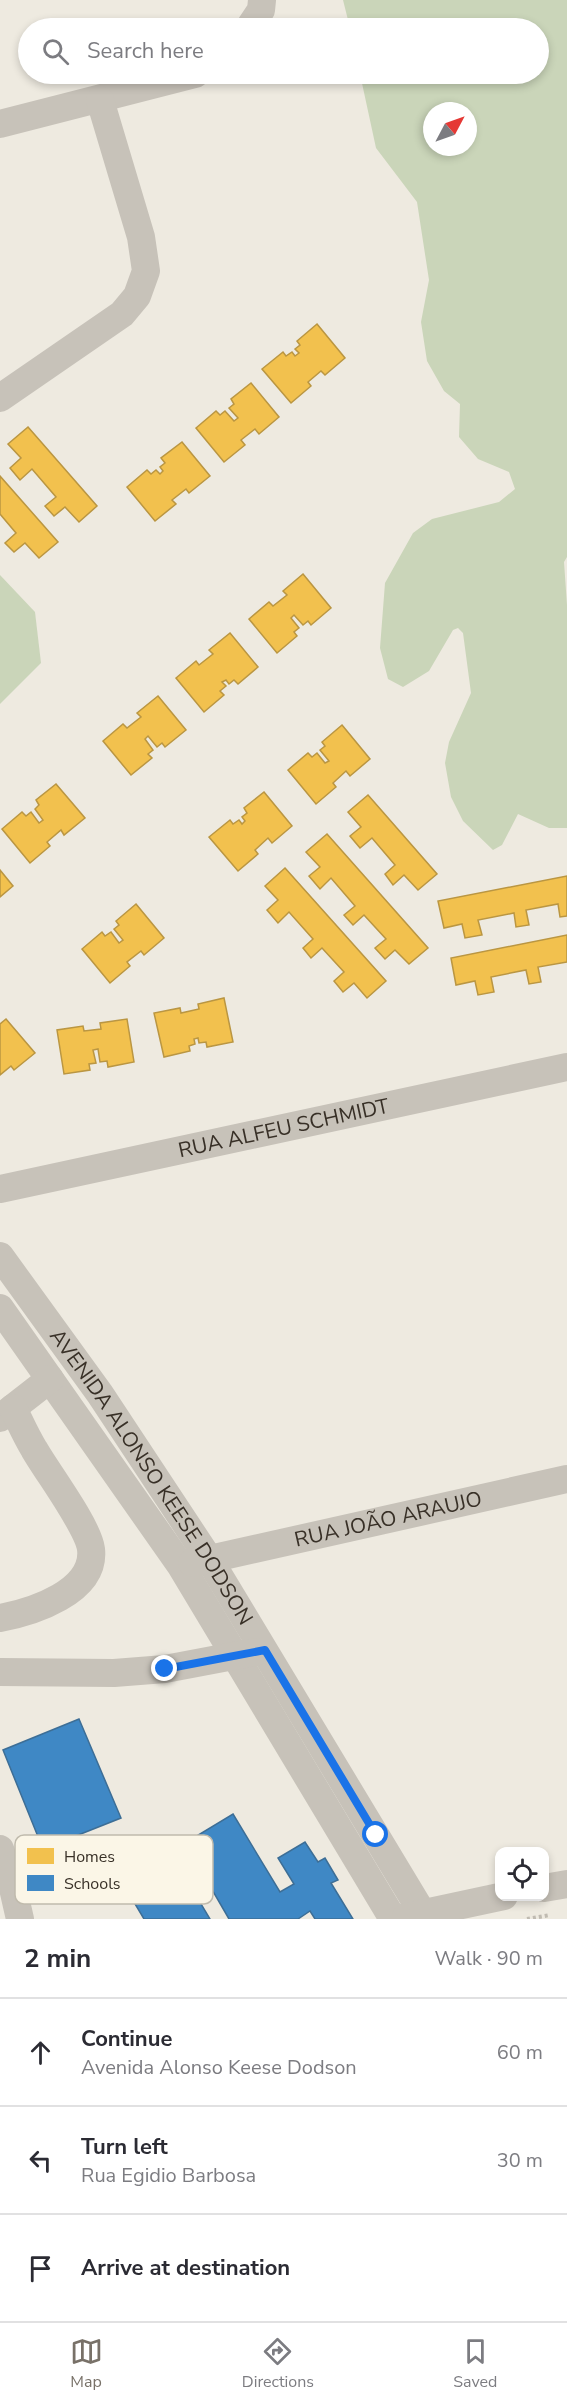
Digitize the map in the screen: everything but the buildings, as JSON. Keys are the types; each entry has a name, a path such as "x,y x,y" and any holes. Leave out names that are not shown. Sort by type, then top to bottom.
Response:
{"street":[{"path":"256,18 261,10 262,0"},
{"path":"0,124 158,84"},
{"path":"0,398 122,314 137,296 146,271 141,237 100,100"},
{"name":"RUA ALFEU SCHMIDT","path":"0,1189 567,1067"},
{"name":"AVENIDA ALONSO KEESE DODSON","path":"0,1256 100,1395 209,1559 265,1650 416,1917"},
{"name":"AVENIDA ALONSO KEESE DODSON","path":"0,1308 181,1566 393,1919"},
{"path":"0,1618 30,1612 65,1594 82,1577 90,1562 91,1547 75,1514 33,1448 6,1413 50,1378"},
{"name":"RUA JOÃO ARAUJO","path":"181,1566 567,1479"},
{"path":"0,1672 114,1673 165,1669 265,1650"},
{"path":"0,1849 6,1884 20,1919"},
{"path":"549,1887 567,1884"},
{"path":"416,1917 495,1898"}],"green space":[{"path":"343,0 567,0 567,557 564,562 567,605 567,828 549,828 518,814 502,845 493,850 463,821 451,797 445,763 449,742 471,693 463,633 458,628 453,630 429,671 403,687 388,679 380,648 385,583 413,533 432,519 499,502 515,489 509,472 478,459 459,437 460,404 444,391 427,361 421,322 429,280 417,202 376,148 362,84 549,84 549,18 348,18"},
{"path":"0,575 35,612 41,663 0,704"}],"route":[{"path":"165,1669 265,1650 376,1835"}]}
